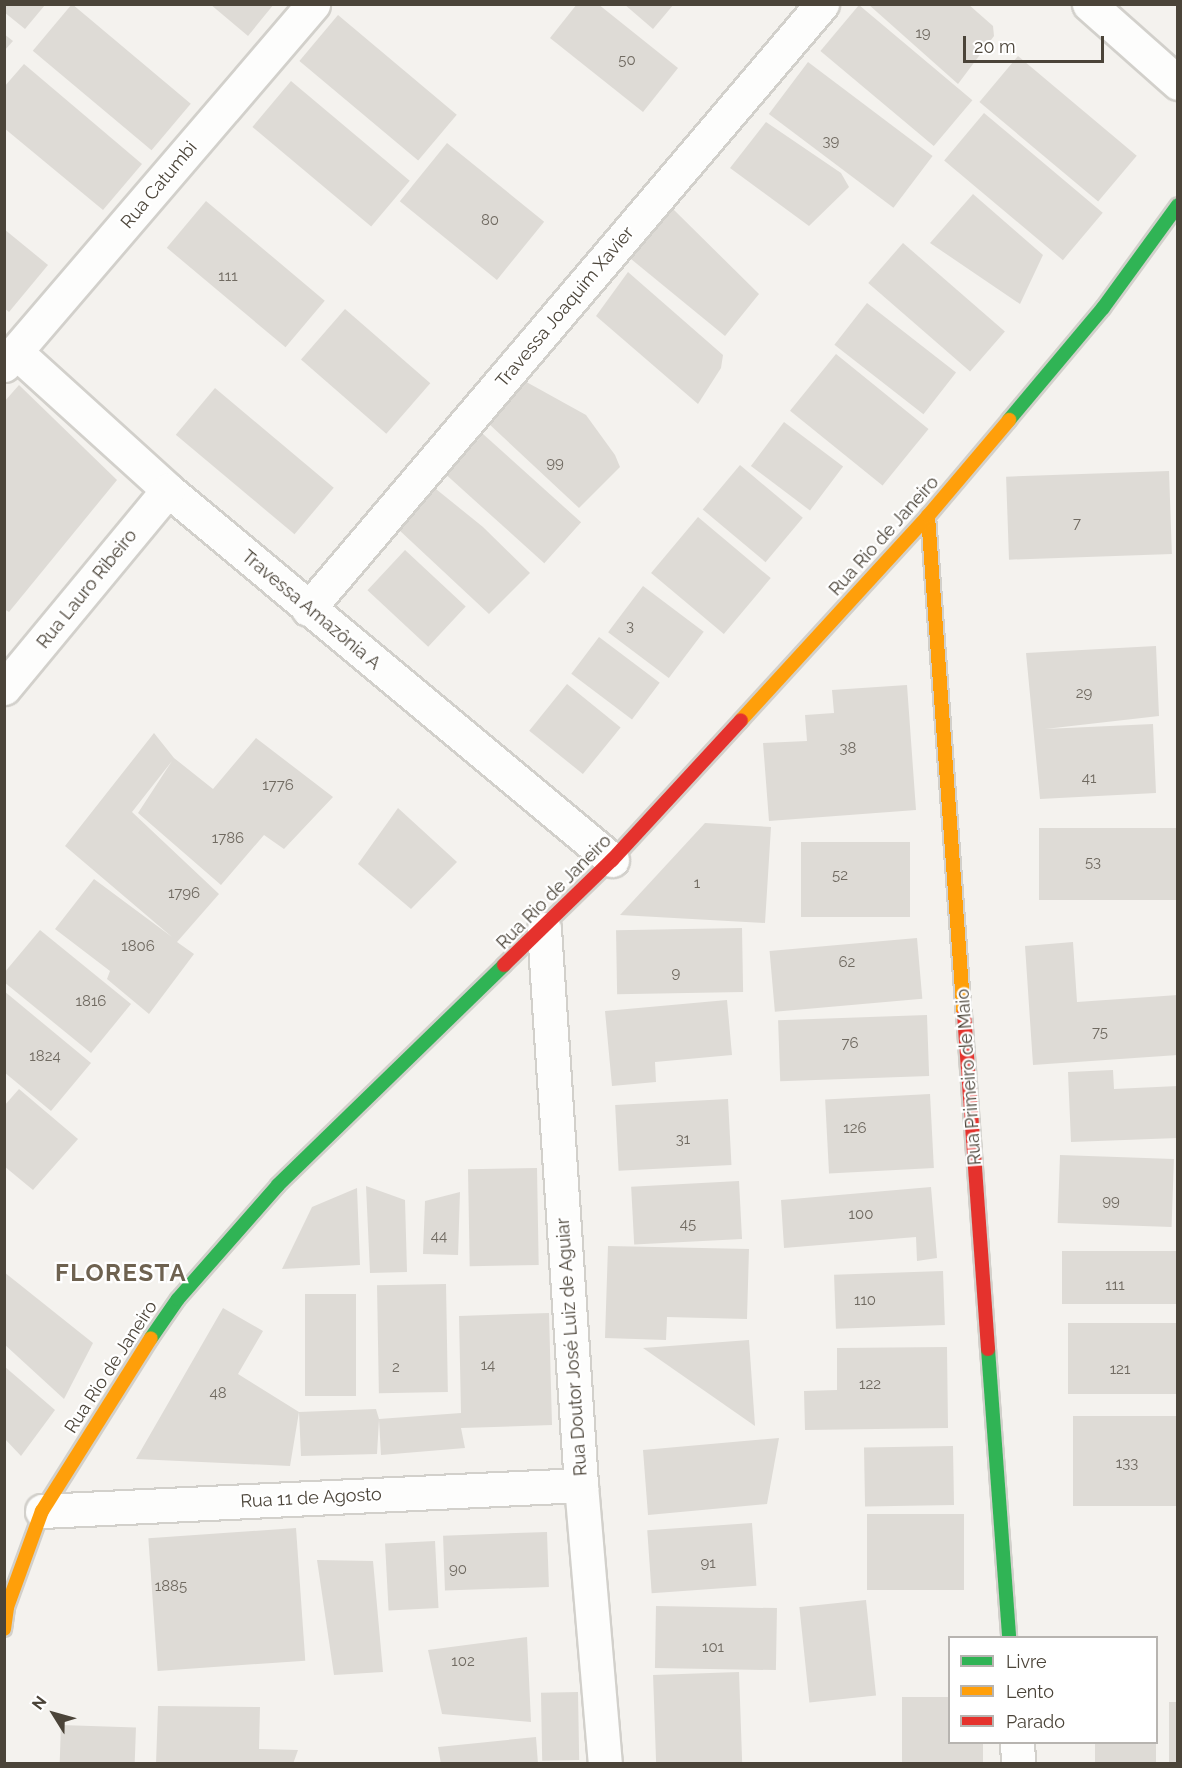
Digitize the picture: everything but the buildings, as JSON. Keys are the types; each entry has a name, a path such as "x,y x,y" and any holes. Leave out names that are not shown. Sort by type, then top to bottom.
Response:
{"main road":[{"name":"Rua Rio de Janeiro","path":"6,1614 42,1511 98,1417 178,1299 278,1185 544,929 612,860 928,516 1103,308 1178,205"},
{"name":"Rua Primeiro de Maio","path":"928,516 1009,1636"}],"street":[{"name":"Rua Catumbi","path":"10,358 313,4"},
{"name":"Travessa Joaquim Xavier","path":"308,609 822,4"},
{"path":"1089,4 1178,83"},
{"name":"Travessa Amazônia A","path":"10,358 308,609 612,860"},
{"name":"Rua Lauro Ribeiro","path":"8,678 168,490"},
{"name":"Rua Doutor José Luiz de Aguiar","path":"544,929 581,1485 605,1764"},
{"name":"Rua 11 de Agosto","path":"42,1511 581,1485"},
{"path":"1017,1744 1018,1764"}],"traffic: fast":[{"path":"1009,420 1103,308 1178,205"},
{"path":"151,1338 178,1299 278,1185 504,965"},
{"path":"988,1349 1009,1636"}],"traffic: slow":[{"path":"741,720 928,516 1009,420"},
{"path":"928,516 964,1014"},
{"path":"4,1629 7,1607 42,1511 151,1338"}],"traffic: jam":[{"path":"504,965 612,860 741,720"},
{"path":"964,1014 988,1349"}],"district":[{"name":"FLORESTA","path":"121,1273"}]}
